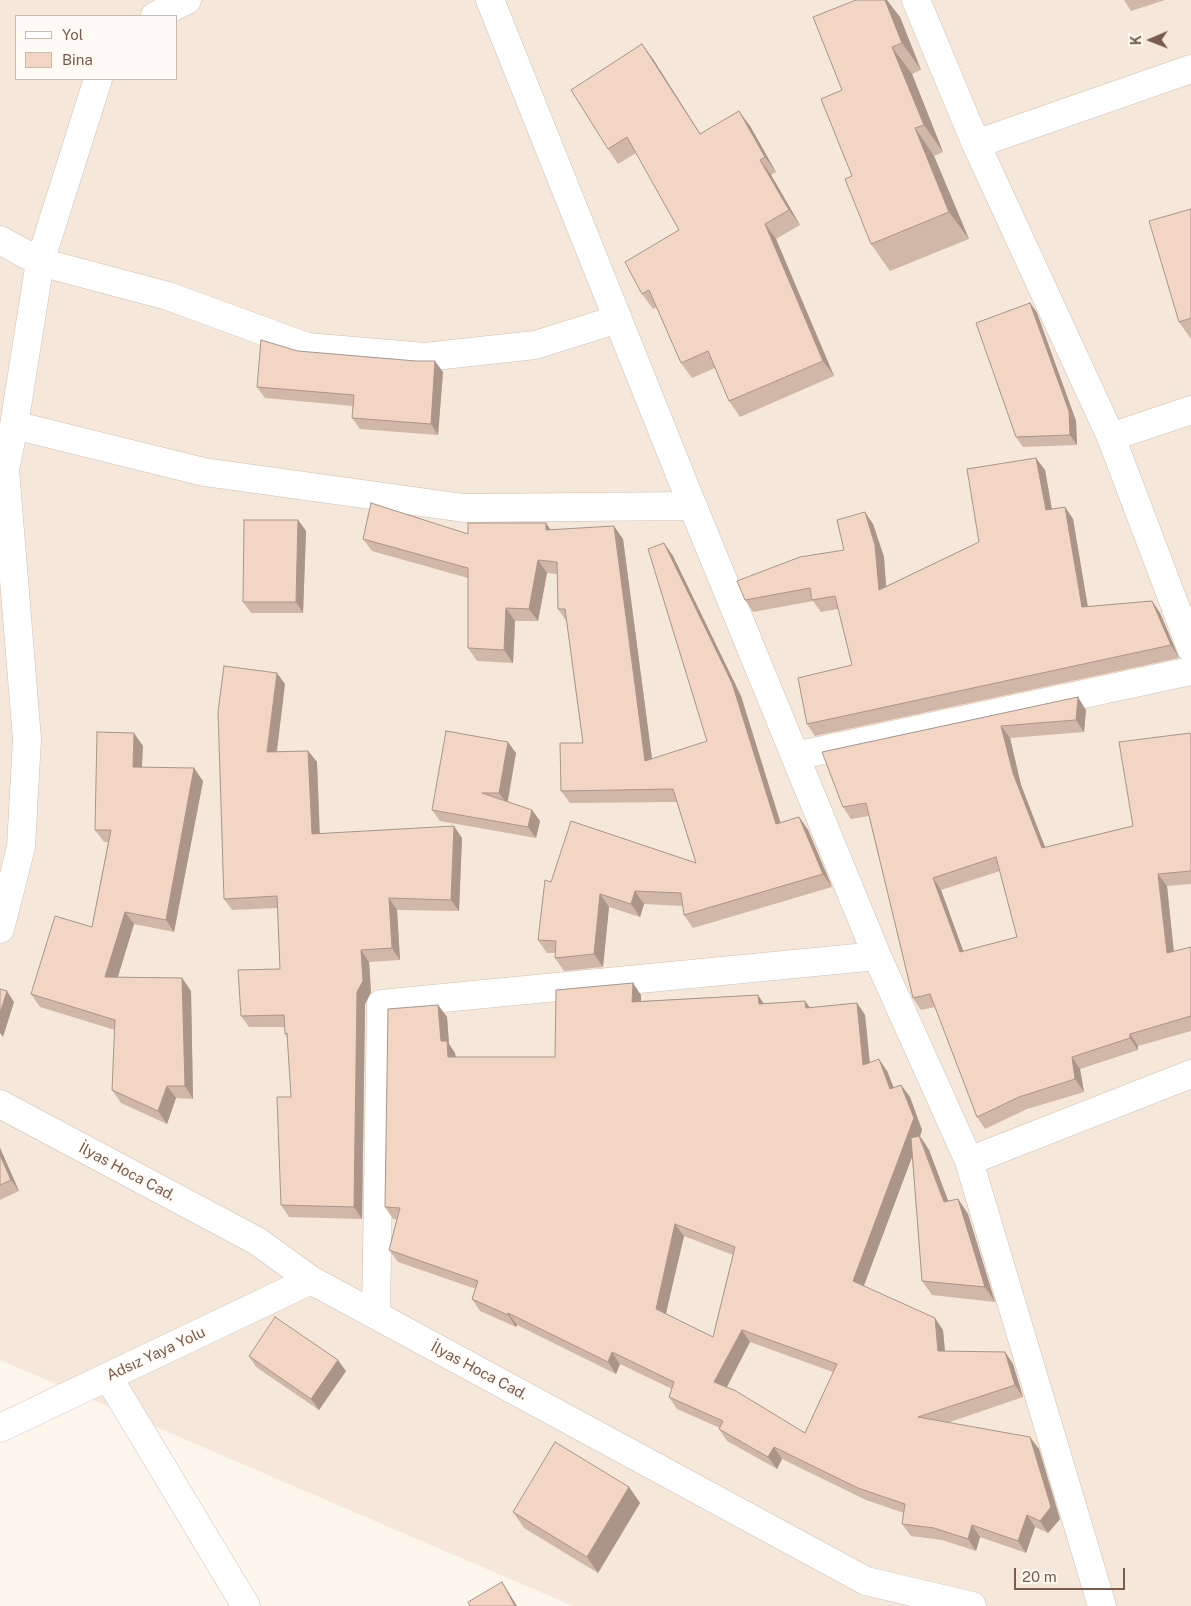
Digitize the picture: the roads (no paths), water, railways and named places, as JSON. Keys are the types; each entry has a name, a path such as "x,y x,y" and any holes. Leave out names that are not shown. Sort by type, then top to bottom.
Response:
{"street":[{"path":"156,15 187,0"},
{"path":"490,0 693,506 877,956 968,1161 1102,1606"},
{"path":"916,0 976,144 1111,437 1191,648"},
{"path":"976,144 1191,69"},
{"path":"0,929 21,847 27,739 2,471 14,425 40,262 98,80"},
{"path":"0,240 40,262 168,296 307,347 425,357 535,345 618,319"},
{"path":"1111,437 1191,410"},
{"path":"14,425 204,472 464,508 693,506"},
{"path":"795,756 1191,671"},
{"path":"376,1315 381,1004 877,956"},
{"path":"968,1161 1191,1074"},
{"name":"İlyas Hoca Cad.","path":"0,1104 257,1241 311,1280 866,1580 972,1606"},
{"name":"Adsız Yaya Yolu","path":"0,1428 311,1280"},
{"path":"108,1377 246,1606"}]}
